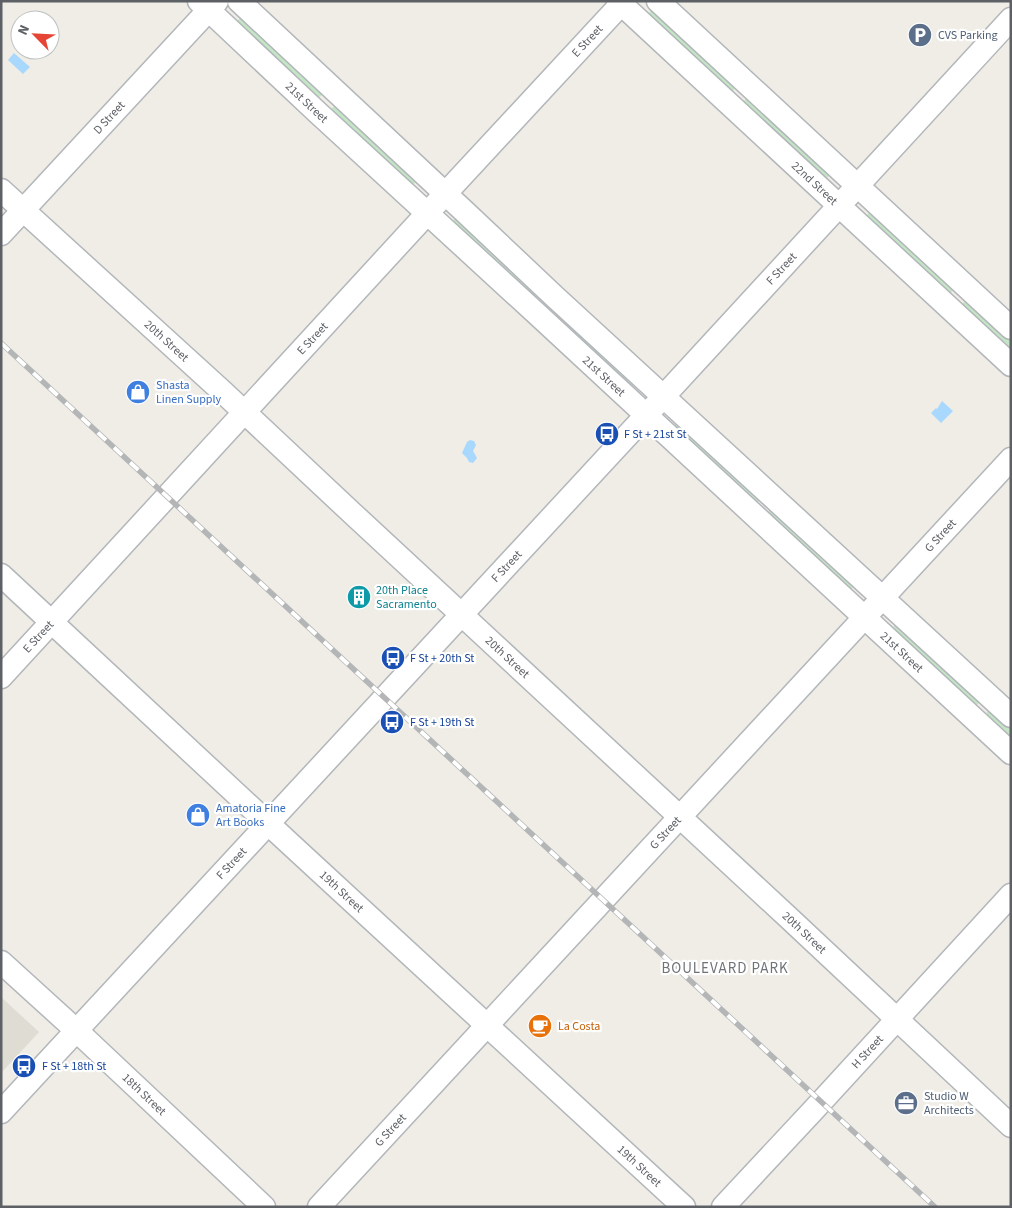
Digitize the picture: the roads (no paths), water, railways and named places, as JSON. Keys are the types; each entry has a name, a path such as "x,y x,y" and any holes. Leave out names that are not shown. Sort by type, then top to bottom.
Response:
{"street":[{"name":"21st Street","path":"239,1 663,397 1011,716"},
{"path":"658,1 1011,328"},
{"name":"E Street","path":"1,677 621,2"},
{"name":"22nd Street","path":"621,2 1011,365"},
{"name":"21st Street","path":"208,4 317,112 1011,753"},
{"name":"D Street","path":"1,234 45,188 208,4"},
{"name":"F Street","path":"1,1112 1011,19"},
{"name":"20th Street","path":"1,190 136,312 1011,1126"},
{"name":"G Street","path":"319,1207 1011,459"},
{"name":"19th Street","path":"1,575 684,1207"},
{"name":"H Street","path":"724,1207 1011,895"},
{"name":"18th Street","path":"1,962 264,1207"}],"water":[{"path":"10,58 10,60 22,60 30,67 23,74 8,60"},
{"path":"942,401 953,411 941,423 931,413 937,409"},
{"path":"470,440 474,441 476,445 473,451 477,458 473,463 469,462 462,453 467,442"}],"railway":[{"path":"1,343 935,1207"}],"place":[{"name":"CVS Parking","path":"920,35"},
{"name":"Shasta Linen Supply","path":"138,392"},
{"name":"F St + 21st St","path":"607,434"},
{"name":"20th Place Sacramento","path":"359,597"},
{"name":"F St + 20th St","path":"393,658"},
{"name":"F St + 19th St","path":"392,722"},
{"name":"Amatoria Fine Art Books","path":"198,815"},
{"name":"La Costa","path":"540,1026"},
{"name":"F St + 18th St","path":"24,1066"},
{"name":"Studio W Architects","path":"906,1103"}],"district":[{"name":"BOULEVARD PARK","path":"725,968"}]}
